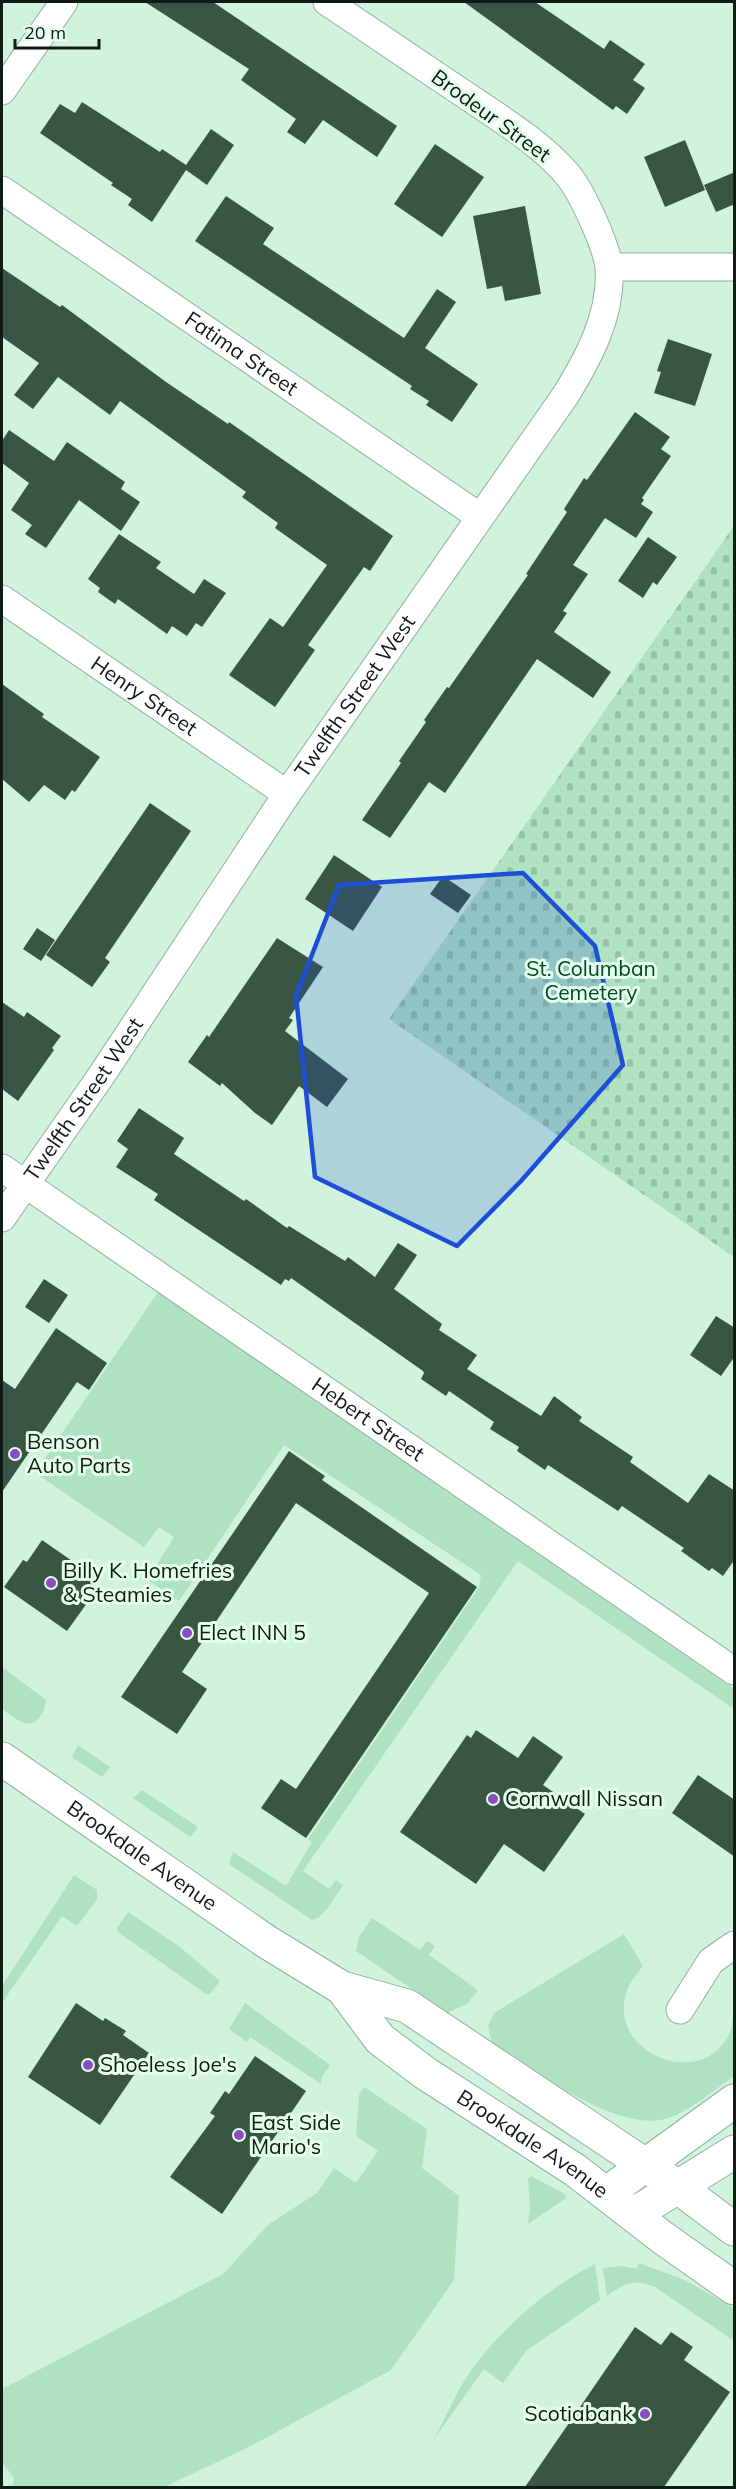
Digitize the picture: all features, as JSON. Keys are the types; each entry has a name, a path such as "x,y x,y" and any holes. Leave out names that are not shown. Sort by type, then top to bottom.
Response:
{"main road":[{"name":"Brookdale Avenue","path":"2,1759 267,1942 342,1988 407,2006 678,2187 735,2229"},
{"name":"Brookdale Avenue","path":"342,1988 380,2039 425,2073 607,2193 663,2238 735,2288"},
{"path":"607,2193 735,2101"},
{"path":"634,2214 735,2152"}],"street":[{"path":"2,91 64,2"},
{"name":"Brodeur Street","path":"327,2 534,142 548,155 578,189 591,213 609,267"},
{"name":"Fatima Street","path":"2,190 480,518"},
{"path":"609,267 735,267"},
{"name":"Twelfth Street West","path":"2,1218 103,1073 287,794 585,363 605,307 609,267"},
{"name":"Henry Street","path":"2,599 287,794"},
{"name":"Hebert Street","path":"2,1168 735,1671"},
{"path":"680,2010 711,1961 735,1945"}],"highlighted area":[{"path":"523,873 595,946 623,1065 521,1181 457,1246 315,1177 296,996 339,885"}],"green space":[{"name":"St. Columban Cemetery","path":"734,526 734,1257 389,1019"},
{"path":"158,1292 734,1689 734,1709 518,1561 303,1871 329,1889 336,1880 343,1885 327,1909 318,1918 312,1920 229,1864 233,1852 286,1886 312,1842 308,1839 479,1587 481,1575 284,1445 179,1601 149,1581 149,1577 174,1537 159,1527 144,1547 35,1473"},
{"path":"2,1667 46,1700 43,1712 35,1722 20,1721 2,1709"},
{"path":"78,1745 110,1767 102,1777 72,1757"},
{"path":"142,1790 198,1827 190,1837 133,1798"},
{"path":"74,1875 97,1890 97,1900 77,1926 62,1916 2,2003 2,1986"},
{"path":"128,1912 180,1947 220,1981 210,1994 206,1994 118,1932 117,1928"},
{"path":"372,1918 420,1950 427,1941 435,1946 429,1955 478,1990 467,2004 447,2013 356,1951 359,1937"},
{"path":"624,1934 643,1966 627,1989 624,2015 631,2034 644,2048 661,2058 681,2062 700,2060 717,2050 730,2032 734,2004 734,2076 695,2104 669,2118 649,2121 626,2117 602,2109 553,2083 492,2043 488,2026 494,2013"},
{"path":"245,2003 330,2065 322,2077 321,2084 250,2037 247,2042 229,2029"},
{"path":"364,2087 427,2129 422,2168 459,2196 454,2280 391,2370 247,2448 164,2487 12,2487 14,2478 2,2462 2,2389 223,2274 269,2224 317,2193 334,2168 356,2183 378,2151 356,2136 359,2095"},
{"path":"531,2176 565,2194 566,2198 528,2224 530,2208 528,2179"},
{"path":"639,2263 685,2280 734,2308 734,2341 648,2284 630,2284 607,2296 603,2268 622,2266 637,2269"},
{"path":"595,2264 600,2300 526,2351 503,2383 484,2369 434,2439 467,2377 484,2353 543,2297"}],"building":[{"path":"145,2 213,2 397,126 377,157 323,120 305,144 287,132 296,119 241,80 249,69"},
{"path":"464,2 535,2 604,49 610,40 645,64 633,80 645,88 627,114 616,106 613,110"},
{"path":"82,102 160,152 162,149 186,165 211,129 234,145 207,185 186,170 152,222 128,205 132,199 111,185 113,183 40,133 60,104 75,113"},
{"path":"685,140 705,190 665,207 644,157"},
{"path":"435,144 484,177 442,237 394,204"},
{"path":"735,172 735,204 716,212 704,185"},
{"path":"226,196 274,228 263,244 404,338 437,289 456,302 425,348 478,384 452,422 426,405 429,401 410,389 412,386 195,241"},
{"path":"525,206 541,294 505,301 502,286 487,289 473,216"},
{"path":"2,268 60,307 62,305 166,382 228,424 229,422 393,536 370,571 364,567 308,645 315,650 275,707 229,675 270,618 283,627 327,565 275,528 278,523 242,497 246,492 120,401 110,415 58,377 33,409 14,395 39,363 2,337"},
{"path":"668,339 712,354 695,406 654,393 661,372 657,371"},
{"path":"635,412 670,437 661,449 671,456 642,498 644,500 641,504 653,512 636,538 605,518 573,565 588,574 563,611 567,613 554,632 611,672 593,698 537,659 445,793 429,782 390,838 362,820 401,763 399,761 426,722 424,720 528,575 526,574 567,512 564,509 584,478 587,480"},
{"path":"9,430 54,461 67,442 125,482 121,489 140,502 121,531 79,500 46,548 25,534 32,525 11,510 29,483 2,463 2,441"},
{"path":"119,534 161,562 156,568 194,594 204,579 226,593 202,627 196,623 187,636 172,626 167,634 118,599 115,604 98,592 100,588 88,579"},
{"path":"648,537 677,557 657,585 653,582 643,598 618,581"},
{"path":"2,684 44,714 42,717 100,757 75,792 72,790 65,800 44,785 29,802 2,779"},
{"path":"150,803 191,831 105,958 110,962 92,987 46,955"},
{"path":"334,855 382,887 353,931 305,899"},
{"path":"443,876 471,895 458,913 430,894"},
{"path":"37,928 55,940 41,961 23,949"},
{"path":"277,938 323,967 289,1018 293,1020 285,1031 348,1079 327,1107 299,1086 272,1125 222,1083 220,1086 188,1062 207,1035 209,1037"},
{"path":"2,1002 24,1017 27,1012 61,1036 52,1048 54,1050 18,1101 2,1089"},
{"path":"139,1108 184,1138 174,1154 287,1228 289,1226 345,1261 348,1257 375,1277 398,1243 417,1255 394,1289 442,1324 439,1330 477,1355 467,1369 541,1416 554,1396 582,1417 579,1421 633,1457 630,1462 688,1503 709,1474 735,1491 735,1559 723,1576 712,1568 709,1571 681,1551 684,1548 622,1506 618,1511 548,1465 545,1470 517,1451 519,1447 490,1429 494,1422 449,1391 446,1396 421,1379 423,1371 291,1278 289,1281 285,1279 281,1285 154,1200 158,1194 116,1167 128,1149 117,1141"},
{"path":"44,1279 68,1295 49,1323 25,1307"},
{"path":"716,1316 735,1328 735,1356 721,1376 690,1355"},
{"path":"56,1328 107,1363 89,1390 77,1382 2,1492 2,1380 15,1389"},
{"name":"Elect INN 5","path":"289,1451 325,1476 322,1480 477,1587 306,1838 261,1808 281,1779 296,1789 429,1593 296,1503 182,1672 207,1689 177,1734 121,1697"},
{"name":"Billy K. Homefries & Steamies","path":"42,1540 98,1579 86,1596 90,1599 67,1631 4,1587 23,1560 27,1562"},
{"name":"Cornwall Nissan","path":"476,1730 518,1758 533,1736 563,1757 543,1785 585,1814 544,1872 504,1844 476,1884 400,1832 467,1735 471,1738"},
{"path":"698,1775 735,1800 735,1857 672,1813"},
{"name":"Shoeless Joe's","path":"76,2003 103,2021 105,2018 126,2031 123,2035 149,2053 100,2125 28,2077"},
{"name":"East Side Mario's","path":"255,2056 306,2091 222,2214 170,2177 215,2116 210,2113 225,2091 229,2094"},
{"name":"Scotiabank","path":"635,2327 661,2345 671,2332 693,2347 684,2360 730,2392 664,2487 525,2487"}],"place":[{"name":"Benson Auto Parts","path":"15,1454"},
{"name":"Billy K. Homefries & Steamies","path":"51,1583"},
{"name":"Elect INN 5","path":"187,1633"},
{"name":"Cornwall Nissan","path":"493,1799"},
{"name":"Shoeless Joe's","path":"88,2065"},
{"name":"East Side Mario's","path":"239,2135"},
{"name":"Scotiabank","path":"645,2414"}]}
